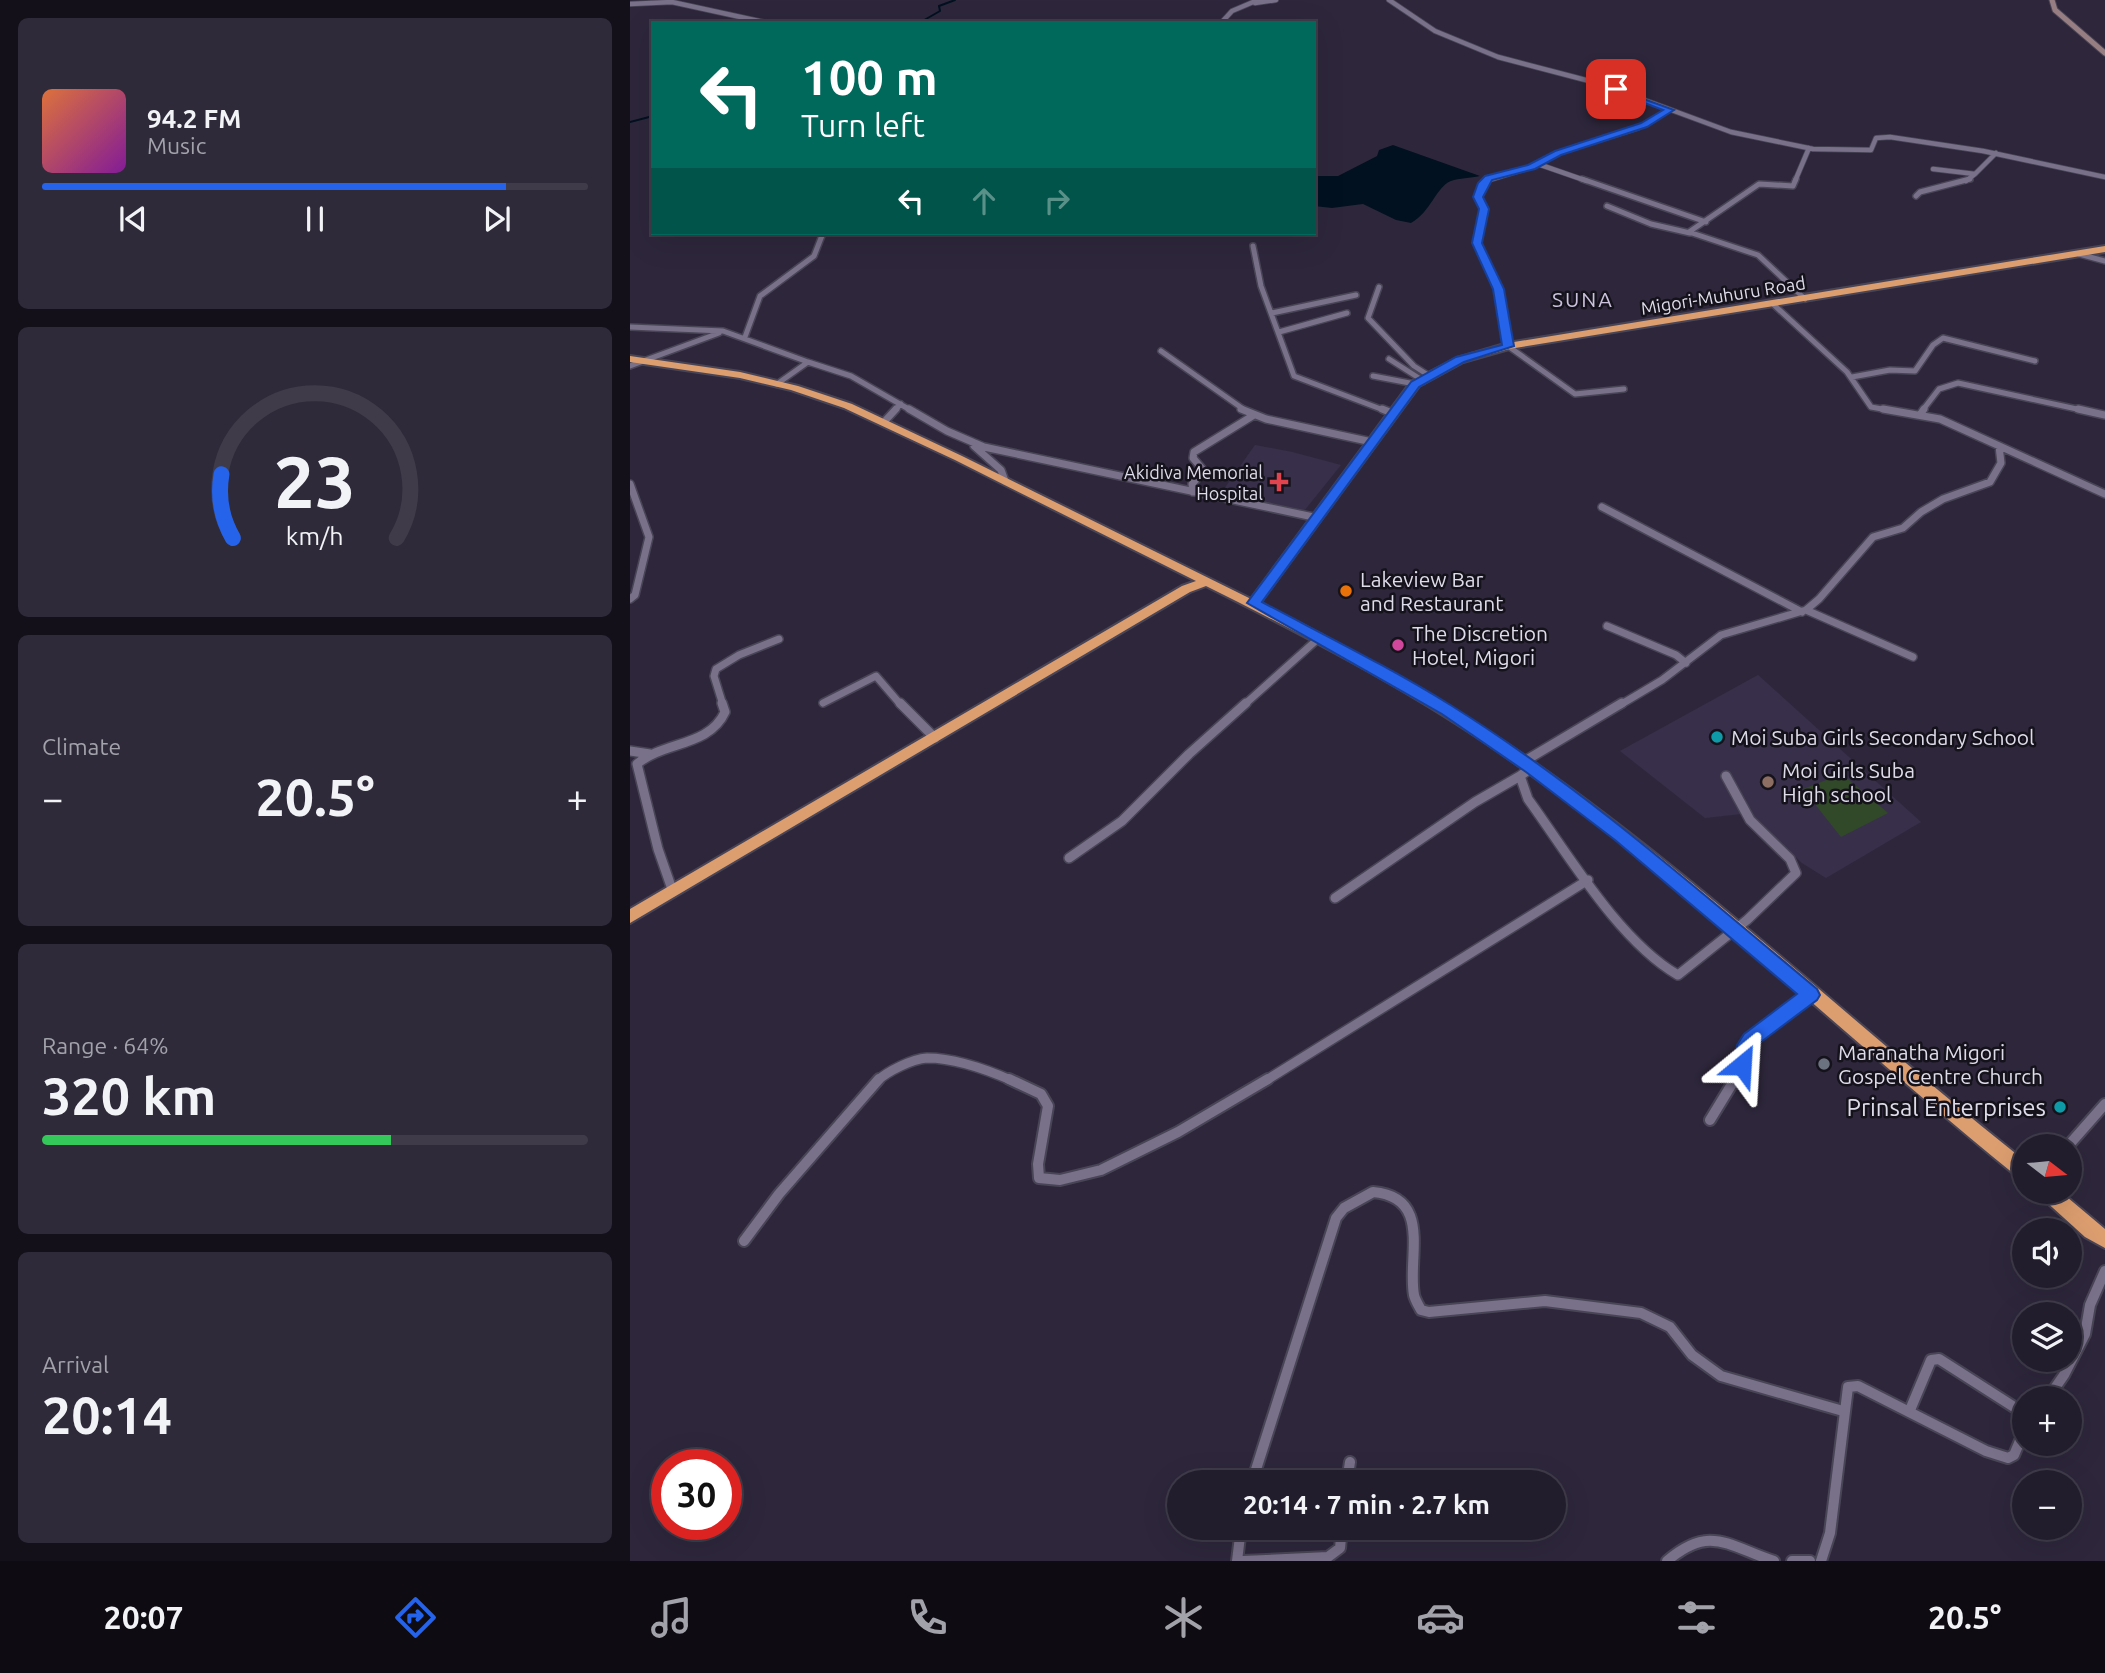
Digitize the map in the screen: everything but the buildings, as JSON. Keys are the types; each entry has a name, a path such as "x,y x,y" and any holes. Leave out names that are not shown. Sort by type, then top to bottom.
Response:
{"highway":[{"name":"Migori-Muhuru Road","path":"1254,603 1318,519 1392,413 1422,380 1460,360 1508,346 1774,305 2105,249"},
{"path":"630,359 724,372 777,384 835,401 884,422 1254,603 1320,637 1448,710 1621,836 2012,1161"},
{"path":"630,918 1203,578"},
{"path":"2062,1204 2105,1239"}],"main road":[{"path":"2052,0 2055,10 2105,53"}],"street":[{"path":"1223,21 1232,10 1258,0"},
{"path":"1249,4 1276,0"},
{"path":"1388,0 1435,32 1490,54 1601,84 1731,132 1809,148 1866,151 1873,148 1876,138 1885,137 1996,153 2105,177"},
{"path":"630,4 672,2 759,21"},
{"path":"1624,389 1575,394 1508,346 1498,289 1477,243 1484,209 1478,197 1483,183 1489,178 1538,164 1558,153 1649,123 1670,110"},
{"path":"1690,233 1759,184 1793,186 1809,148"},
{"path":"1916,197 1920,191 1966,181 1996,153"},
{"path":"1538,164 1706,222"},
{"path":"1933,169 1975,174"},
{"path":"1607,206 1654,225 1690,233 1762,257 1805,299"},
{"path":"745,337 760,296 816,254 822,235"},
{"path":"1253,246 1261,286 1294,376 1392,413"},
{"path":"2080,254 2105,261"},
{"path":"1379,287 1368,318 1414,366 1422,380"},
{"path":"1272,313 1356,295"},
{"path":"1774,305 1852,377 1863,399 1871,407 1920,415 1952,424 2105,494"},
{"path":"1279,332 1347,313"},
{"path":"630,327 723,331 851,376 969,442 996,464 1005,481"},
{"path":"630,366 723,331"},
{"path":"1852,377 1893,370 1915,371 1933,345 1943,338 2035,361"},
{"path":"1161,351 1227,401 1254,415 1372,442"},
{"path":"1389,359 1422,380"},
{"path":"777,384 808,362"},
{"path":"1373,376 1422,380"},
{"path":"1920,415 1943,385 1958,383 2105,415"},
{"path":"884,422 901,404"},
{"path":"1192,488 1204,471 1194,458 1194,452 1254,415"},
{"path":"969,442 1039,460 1180,489 1192,488 1318,519"},
{"path":"1335,898 1525,768 1686,663 1721,635 1804,611 1819,599 1874,537 1903,528 1921,512 1943,499 1990,482 2001,463 1999,446"},
{"path":"630,484 649,539 639,570 635,595 630,598"},
{"path":"1602,507 1804,611 1913,657"},
{"path":"1607,625 1676,655 1686,663"},
{"path":"1069,858 1122,821 1189,754 1320,637"},
{"path":"637,764 650,754 690,742 719,724 725,712 714,674 716,669 739,655 779,639"},
{"path":"823,703 876,676 918,724 934,738"},
{"path":"650,754 632,752 658,849 673,892"},
{"path":"1525,768 1528,799 1636,942 1674,975 1680,975 1712,945 1734,930 1796,873 1794,865 1782,850 1751,820 1726,776"},
{"path":"744,1241 779,1194 855,1104 873,1084 891,1071 931,1058 995,1073 1041,1094 1048,1106 1038,1164 1039,1178 1060,1180 1084,1176 1113,1166 1214,1112 1588,880"},
{"path":"1710,1120 1739,1072 1746,1045 1811,995"},
{"path":"2079,1134 2105,1104"},
{"path":"1256,1470 1336,1217 1344,1208 1373,1192 1392,1195 1412,1219 1415,1228 1414,1296 1417,1306 1425,1312 1474,1310 1545,1301 1641,1313 1670,1327 1692,1355 1721,1376 1802,1398 1829,1409 1843,1410"},
{"path":"2056,1386 2085,1334 2090,1305 2105,1271"},
{"path":"1910,1410 1931,1360 1939,1359 2012,1406"},
{"path":"1821,1561 1830,1533 1846,1392 1852,1385 1910,1410 1986,1451 2008,1458 2012,1456"},
{"path":"1348,1470 1350,1462"},
{"path":"1667,1561 1689,1542 1704,1539 1722,1541 1774,1561"},
{"path":"1237,1561 1240,1540"},
{"path":"1243,1561 1328,1557 1340,1548 1341,1540"},
{"path":"1792,1561 1810,1561"}],"shaded area":[{"name":"Akidiva Memorial Hospital","path":"1255,445 1341,465 1304,511 1222,492"},
{"name":"Moi Girls Suba High school","path":"1758,675 1921,822 1826,878 1802,863 1750,813 1705,818 1620,751"}],"green space":[{"path":"1842,774 1888,813 1841,837 1803,789"}],"water":[{"path":"1393,145 1480,176 1446,184 1424,213 1411,223 1396,220 1363,204 1332,208 1316,206 1316,176 1338,176 1377,156 1379,150"}],"waterway":[{"path":"922,21 940,11 939,6 955,0"},
{"path":"630,122 651,117"}],"place":[{"name":"Akidiva Memorial Hospital","path":"1279,482"},
{"name":"Lakeview Bar and Restaurant","path":"1346,591"},
{"name":"The Discretion Hotel, Migori","path":"1398,645"},
{"name":"Moi Suba Girls Secondary School","path":"1717,737"},
{"name":"Moi Girls Suba High school","path":"1768,782"},
{"name":"Maranatha Migori Gospel Centre Church","path":"1824,1064"},
{"name":"Prinsal Enterprises","path":"2060,1107"}],"district":[{"name":"SUNA","path":"1583,299"}],"route":[{"path":"1616,89 1670,110 1644,125 1558,153 1532,167 1501,174 1483,183 1478,200 1484,209 1477,243 1491,268 1498,289 1508,346 1445,366 1415,384 1254,603 1320,637 1448,710 1531,768 1621,836 1811,995 1746,1045 1742,1065"}]}
